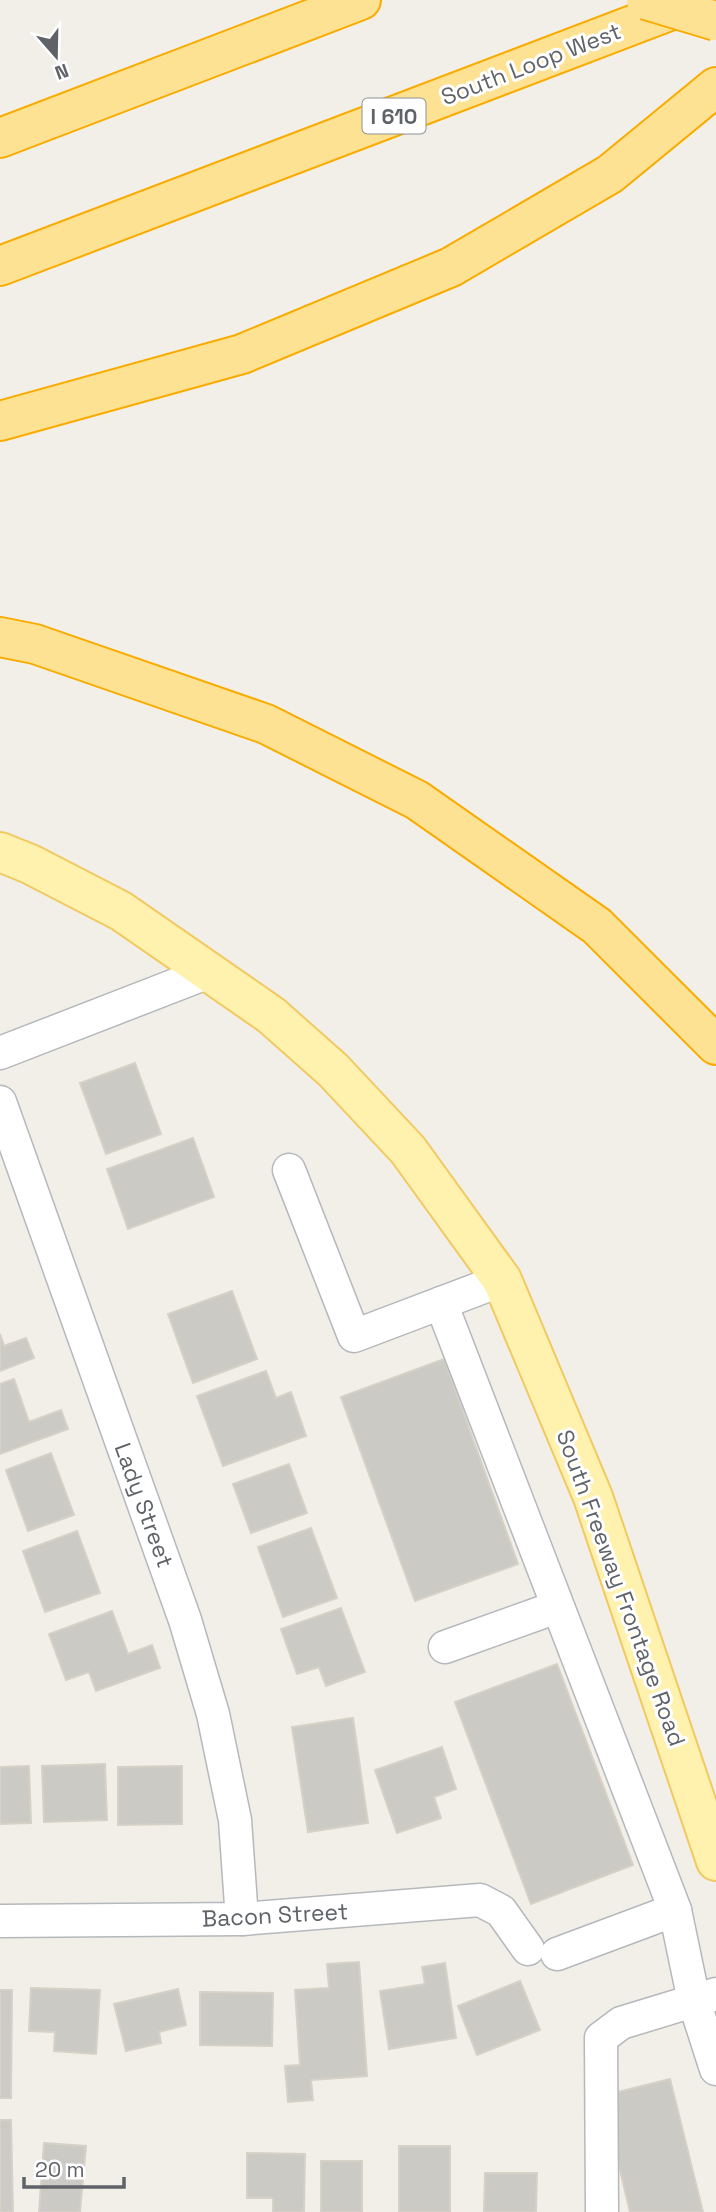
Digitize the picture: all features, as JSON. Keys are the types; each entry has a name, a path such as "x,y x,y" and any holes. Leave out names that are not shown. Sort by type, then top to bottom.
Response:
{"highway":[{"path":"0,138 361,0"},
{"path":"646,0 716,21"},
{"name":"South Loop West","path":"0,266 699,0"},
{"path":"0,421 242,354 451,267 610,174 716,86"},
{"path":"0,637 35,643 266,724 417,800 597,926 716,1045"}],"main road":[{"name":"South Freeway Frontage Road","path":"0,852 30,863 121,911 271,1015 333,1070 408,1150 502,1280 593,1497 716,1861"}],"street":[{"path":"0,1053 209,972"},
{"name":"Lady Street","path":"0,1102 185,1620 213,1714 235,1819 242,1919"},
{"path":"289,1170 354,1336 502,1280"},
{"path":"441,1303 675,1909 705,1997 716,2069"},
{"path":"446,1647 557,1607"},
{"name":"Bacon Street","path":"0,1921 242,1919 480,1900 501,1911 542,1952 675,1909"},
{"path":"602,2212 601,2038 621,2023 705,1997"}],"building":[{"path":"135,1063 161,1134 106,1154 80,1083"},
{"path":"193,1138 214,1197 128,1229 107,1169"},
{"path":"232,1291 257,1359 193,1383 168,1314"},
{"path":"0,1334 4,1346 26,1338 34,1358 0,1371"},
{"path":"444,1359 518,1564 415,1601 341,1397"},
{"path":"266,1371 276,1398 291,1392 306,1436 223,1466 197,1396"},
{"path":"14,1379 29,1422 61,1410 68,1429 0,1454 0,1384"},
{"path":"51,1453 74,1515 28,1531 6,1470"},
{"path":"289,1464 307,1513 251,1533 233,1484"},
{"path":"311,1528 337,1598 283,1617 258,1547"},
{"path":"77,1531 100,1593 45,1612 23,1551"},
{"path":"341,1608 365,1672 326,1686 319,1667 297,1674 281,1629"},
{"path":"112,1611 128,1654 152,1645 160,1668 96,1691 89,1672 66,1680 49,1634"},
{"path":"557,1664 633,1865 531,1904 455,1702"},
{"path":"353,1718 368,1823 308,1832 292,1727"},
{"path":"442,1747 456,1789 434,1797 441,1818 397,1833 375,1770"},
{"path":"105,1764 107,1820 44,1822 42,1766"},
{"path":"29,1766 31,1823 0,1824 0,1767"},
{"path":"182,1766 182,1824 118,1825 118,1767"},
{"path":"359,1962 367,2076 311,2080 313,2100 288,2102 285,2066 300,2065 295,1990 329,1988 327,1964"},
{"path":"445,1963 456,2038 389,2049 380,1991 425,1984 422,1967"},
{"path":"520,1981 540,2030 477,2055 458,2006"},
{"path":"31,1988 100,1990 96,2054 54,2051 55,2032 29,2031"},
{"path":"178,1989 186,2025 159,2032 161,2043 126,2051 114,2004"},
{"path":"0,1990 12,1990 11,2098 0,2098"},
{"path":"200,1992 273,1993 272,2046 200,2045"},
{"path":"670,2079 703,2212 630,2212 602,2096"},
{"path":"0,2120 11,2120 13,2212 0,2212"},
{"path":"44,2143 86,2146 80,2212 39,2212"},
{"path":"399,2146 450,2146 450,2212 399,2212"},
{"path":"247,2153 305,2154 304,2212 273,2212 273,2198 247,2198"},
{"path":"321,2161 362,2161 362,2212 321,2212"},
{"path":"485,2173 537,2173 536,2212 484,2212"}]}
